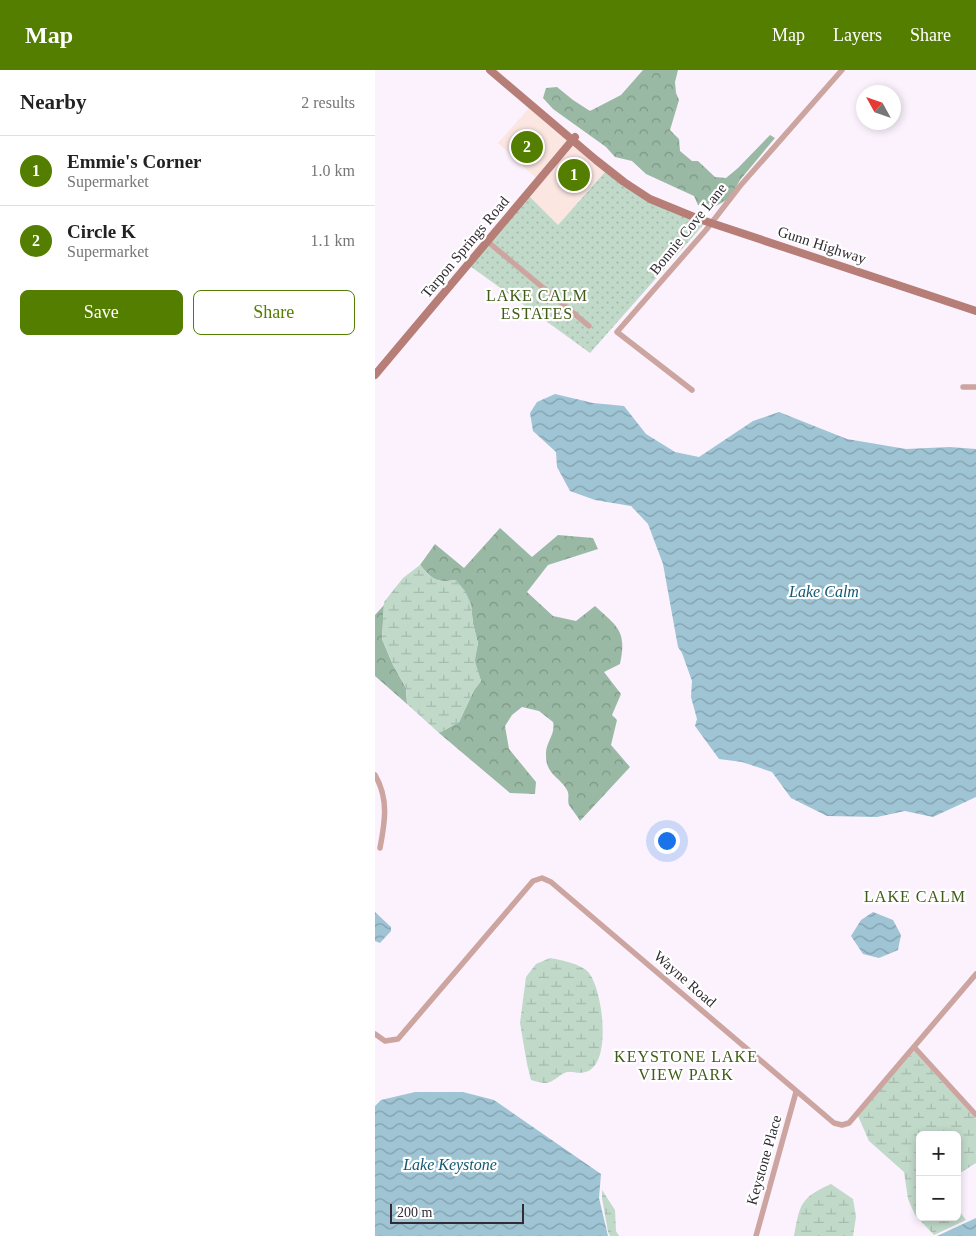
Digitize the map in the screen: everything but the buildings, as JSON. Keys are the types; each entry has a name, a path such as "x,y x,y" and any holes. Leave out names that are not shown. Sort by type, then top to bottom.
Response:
{"main road":[{"name":"Gunn Highway","path":"489,70 574,139 660,203 712,224 976,311"},
{"name":"Tarpon Springs Road","path":"375,375 574,139"}],"street":[{"name":"Bonnie Cove Lane","path":"692,390 617,332 712,224 739,186 842,70"},
{"path":"487,241 589,326"},
{"path":"963,387 976,387"},
{"path":"375,775 383,788 385,812 380,848"},
{"name":"Wayne Road","path":"375,1034 385,1041 398,1039 533,881 542,878 551,882 834,1123 841,1125 849,1122 976,974"},
{"path":"914,1047 976,1115"},
{"name":"Keystone Place","path":"756,1236 797,1092"}],"shaded area":[{"path":"530,107 569,141 536,178 498,143"},
{"path":"573,144 606,171 558,225 529,196"}],"green space":[{"path":"643,70 678,70 675,82 679,100 670,130 679,139 680,151 692,161 698,161 715,177 726,178 770,135 775,138 740,180 730,198 706,209 698,205 694,196 646,174 632,161 615,157 606,147 553,109 543,98 546,88 557,87 590,111 621,95"},
{"path":"606,171 614,178 704,224 590,353 470,266 488,245 590,329 592,326 491,241 529,196 558,225"},
{"path":"500,528 532,557 558,535 593,538 598,549 548,565 527,592 553,616 576,621 595,606 610,619 619,630 621,637 622,653 620,664 604,672 621,694 612,715 617,720 611,745 630,767 580,821 569,805 567,790 548,767 546,751 554,726 553,722 539,711 522,707 512,715 505,726 509,749 536,782 535,794 510,793 439,733 459,722 474,690 481,681 474,661 478,643 471,605 456,580 439,581 428,574 420,565 435,544 464,568"},
{"path":"420,565 428,574 439,581 456,580 465,591 471,604 473,624 478,643 475,661 481,681 474,690 459,722 439,733 407,704 406,688 393,665 382,639 384,602 403,578"},
{"path":"384,605 382,639 393,665 406,688 407,704 375,676 375,615"},
{"path":"550,958 576,965 589,973 594,981 597,992 603,1032 599,1057 592,1069 582,1073 567,1072 546,1083 531,1080 520,1023 526,977 536,964"},
{"path":"914,1051 976,1119 976,1163 961,1172 961,1131 916,1131 916,1216 908,1199 904,1172 869,1141 858,1116"},
{"path":"831,1184 853,1199 856,1217 853,1236 794,1236 803,1203 807,1198"},
{"path":"602,1190 615,1210 616,1231 619,1236 610,1236 608,1232"},
{"path":"961,1213 966,1220 934,1235 921,1221 961,1221"}],"water":[{"name":"Lake Calm","path":"555,394 593,403 624,406 646,434 675,452 699,457 753,421 779,412 847,439 906,449 950,447 976,449 976,797 933,817 905,811 877,817 827,816 791,798 772,772 742,762 719,759 695,726 697,719 691,697 692,681 678,647 663,564 648,524 631,506 595,500 570,491 557,467 556,452 533,431 530,413 537,402"},
{"path":"375,912 391,927 391,931 380,943 375,941"},
{"path":"873,912 893,920 901,935 898,950 879,958 863,954 851,936 861,920"},
{"name":"Lake Keystone","path":"415,1092 463,1092 494,1100 601,1174 599,1198 608,1236 375,1236 375,1106 381,1100"},
{"path":"976,1218 976,1236 937,1236"}],"place":[{"name":"Circle K","path":"527,147"},
{"name":"Emmie's Corner","path":"574,175"}],"district":[{"name":"LAKE CALM ESTATES","path":"537,304"},
{"name":"LAKE CALM","path":"915,896"},
{"name":"KEYSTONE LAKE VIEW PARK","path":"686,1065"}]}
